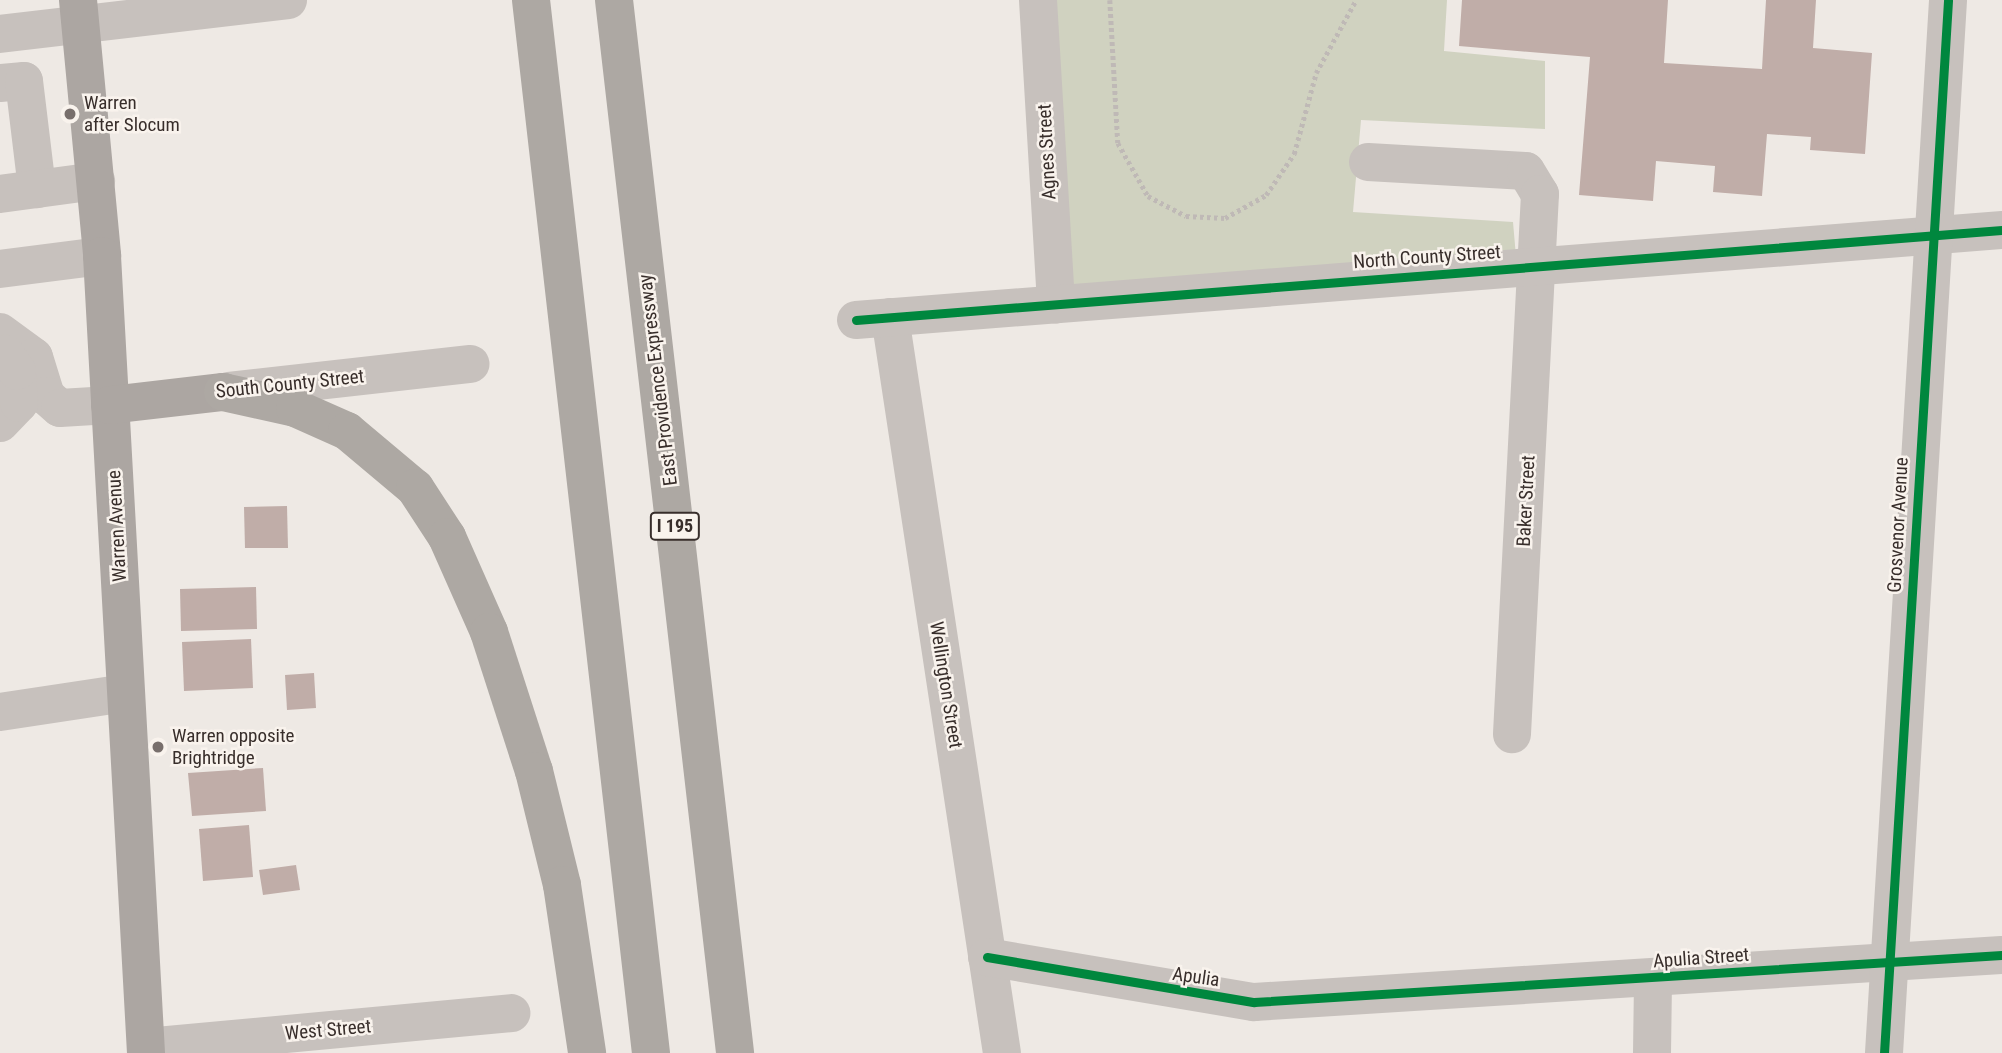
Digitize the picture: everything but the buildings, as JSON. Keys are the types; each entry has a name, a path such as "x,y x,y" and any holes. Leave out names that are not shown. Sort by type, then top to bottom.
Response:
{"highway":[{"path":"531,0 651,1053"},
{"name":"East Providence Expressway","path":"614,0 735,1053"},
{"path":"223,392 282,404 347,431 415,488 447,537 489,632 534,771 562,885 587,1053"}],"main road":[{"name":"Warren Avenue","path":"79,11 102,256 146,1050"},
{"name":"South County Street","path":"110,405 223,392"}],"street":[{"path":"0,33 79,11 288,0"},
{"name":"Agnes Street","path":"1038,0 1056,304"},
{"name":"Grosvenor Avenue","path":"1884,1053 1948,0"},
{"path":"0,83 24,81 18,192 96,181"},
{"name":"Baker Street","path":"1368,162 1526,171 1540,194 1539,267 1512,734"},
{"name":"North County Street","path":"873,319 2002,230"},
{"path":"0,269 102,256"},
{"name":"Wellington Street","path":"873,319 1002,1053"},
{"path":"0,332 34,357 46,396 60,408 110,405"},
{"path":"0,351 9,357 20,386 19,403 0,423"},
{"name":"South County Street","path":"223,392 470,364"},
{"path":"0,712 127,693"},
{"name":"Apulia Street","path":"1402,994 2002,956"},
{"name":"Apulia","path":"987,957 1254,1002 1402,994"},
{"path":"1652,1053 1653,979"},
{"name":"West Street","path":"146,1050 511,1013"}],"path":[{"path":"1110,0 1118,143 1148,196 1186,216 1226,218 1266,195 1294,154 1316,73 1356,0"}],"green space":[{"path":"1036,0 1447,0 1444,51 1545,61 1545,129 1361,120 1353,212 1513,222 1517,268 1052,304"}],"cycle path":[{"path":"1884,1053 1948,0"},
{"path":"856,320 2002,230"},
{"path":"987,957 1254,1002 2002,955"}],"place":[{"name":"Warren after Slocum","path":"70,114"},
{"name":"Warren opposite Brightridge","path":"158,747"}]}
